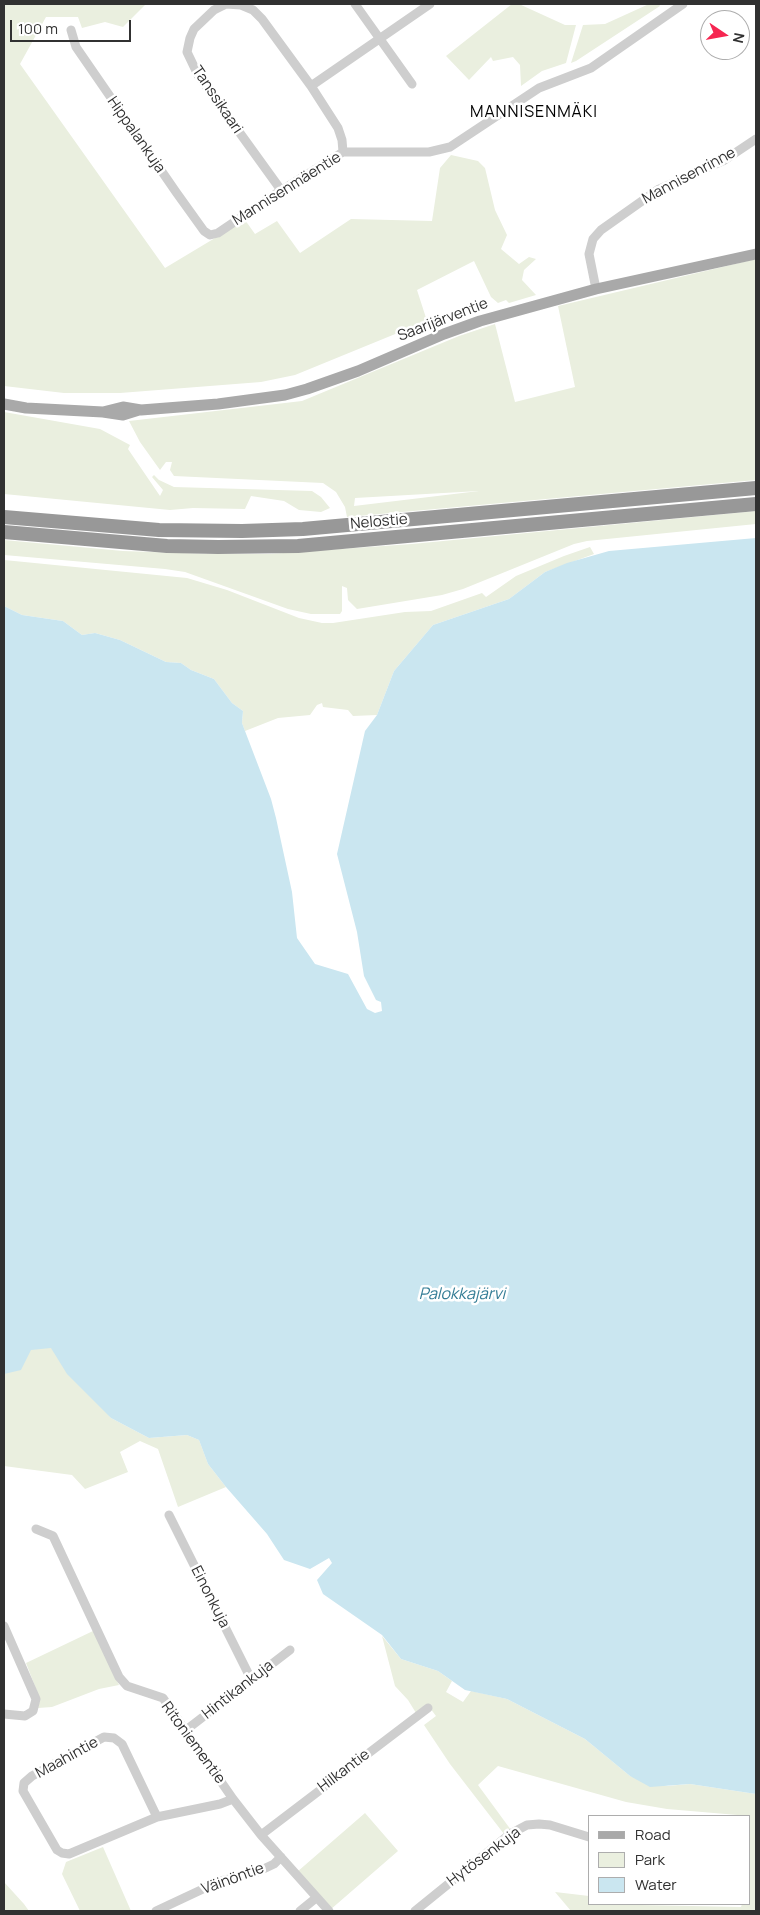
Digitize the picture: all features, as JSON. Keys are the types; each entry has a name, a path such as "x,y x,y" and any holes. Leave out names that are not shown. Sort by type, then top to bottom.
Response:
{"highway":[{"name":"Nelostie","path":"4,517 158,530 242,531 303,529 756,488"},
{"name":"Nelostie","path":"4,532 167,546 298,546 756,504"}],"main road":[{"name":"Saarijärventie","path":"4,404 26,408 104,412 123,407 141,410 254,401 307,389 358,371 444,334 480,321 596,289 756,254"}],"street":[{"name":"Tanssikaari","path":"281,190 198,75 188,52 190,38 194,29 214,10 226,4 241,5 253,10 269,27 338,128 343,152"},
{"path":"355,4 412,84"},
{"path":"311,86 430,4"},
{"path":"666,4 671,12"},
{"name":"Mannisenmäentie","path":"210,235 218,233 281,190 343,152 429,152 450,147 539,88 591,68 683,4"},
{"name":"Hippalankuja","path":"70,30 76,47 176,192 204,231 210,235"},
{"name":"Mannisenrinne","path":"596,289 589,254 593,240 600,230 659,189 723,161 756,139"},
{"name":"Einonkuja","path":"169,1514 251,1680"},
{"name":"Ritoniementie","path":"36,1528 53,1536 119,1676 127,1686 163,1698 233,1799 261,1835 329,1911"},
{"path":"4,1626 36,1699 33,1710 25,1716 4,1714"},
{"name":"Hintikankuja","path":"186,1730 290,1650"},
{"name":"Hilkantie","path":"261,1835 428,1708"},
{"name":"Maahintie","path":"158,1817 122,1744 114,1738 104,1737 32,1776 24,1783 24,1791 57,1850 69,1854 158,1817 220,1804 233,1799"},
{"name":"Hytösenkuja","path":"415,1911 510,1834 527,1826 550,1825 588,1837"},
{"name":"Väinöntie","path":"156,1911 220,1881 257,1872 274,1864 281,1857"},
{"path":"300,1911 316,1898"}],"green space":[{"path":"4,4 146,4 123,27 105,22 82,28 78,17 46,17 20,64 165,268 245,220 255,234 277,221 300,253 351,219 432,221 440,168 451,155 478,161 485,168 495,210 507,235 501,249 519,264 529,257 536,259 524,270 522,280 536,295 509,303 506,300 498,303 491,297 474,261 417,290 427,321 295,375 261,382 120,393 64,393 4,386"},
{"path":"512,4 519,4 565,25 576,25 566,63 542,71 521,86 520,65 513,57 493,61 491,57 469,80 446,56"},
{"path":"649,4 659,4 660,6 571,63 583,25 605,24"},
{"path":"756,259 756,480 347,517 345,507 336,492 323,483 174,476 170,470 172,462 166,462 160,470 140,442 129,421 302,401 459,336 495,324 515,402 575,387 558,306","holes":["479,491 354,506 355,498"]},
{"path":"4,412 100,429 130,445 128,449 160,496 163,490 152,477 154,475 159,480 174,487 312,491 321,497 330,508 321,512 299,510 284,501 251,496 245,509 193,508 170,510 4,494"},
{"path":"756,511 756,524 587,541 574,544 463,589 442,595 357,609 348,600 347,588 342,586 342,611 340,614 311,614 288,609 185,572 4,555 4,540 123,551 269,554 412,544"},
{"path":"590,547 594,554 545,572 509,599 433,625 394,671 377,715 353,716 348,710 323,707 322,703 317,705 310,715 278,718 245,731 242,723 243,711 232,703 214,679 191,670 181,663 166,662 120,640 95,633 82,635 63,621 22,615 4,606 4,560 187,578 227,590 299,618 322,623 333,623 405,612 431,611 482,593 486,597 516,576"},
{"path":"46,1334 111,1418 149,1438 187,1435 199,1440 208,1464 226,1487 178,1507 158,1449 140,1441 120,1452 128,1472 85,1489 72,1475 4,1466 4,1344"},
{"path":"93,1631 119,1685 99,1689 52,1707 38,1708 40,1699 26,1663"},
{"path":"382,1636 401,1659 438,1671 452,1681 446,1692 463,1702 471,1691 507,1699 585,1739 630,1776 667,1786 690,1784 756,1794 756,1911 571,1911 555,1892 588,1896 588,1905 741,1907 742,1905 750,1905 750,1815 667,1809 626,1802 498,1766 478,1785 511,1830 504,1834 450,1764 424,1725 436,1716 430,1708 416,1713 408,1700 395,1686"},
{"path":"365,1813 398,1851 330,1910 297,1872"},
{"path":"103,1847 131,1911 80,1911 62,1874 66,1862"},
{"path":"4,1882 24,1904 29,1911 4,1911"}],"water":[{"name":"Palokkajärvi","path":"756,538 756,1794 690,1784 650,1787 630,1776 585,1739 507,1699 465,1690 438,1671 401,1659 382,1635 323,1594 317,1580 332,1563 329,1558 310,1569 284,1560 267,1534 208,1464 199,1440 187,1435 149,1438 111,1418 67,1374 51,1348 31,1350 21,1370 4,1374 4,606 22,615 63,621 82,635 95,633 120,640 166,662 181,663 191,670 214,679 232,703 243,711 242,723 271,799 276,818 292,892 297,938 315,964 348,974 367,1009 375,1013 382,1011 381,1002 376,1000 364,976 357,932 337,854 365,731 377,715 394,671 433,625 509,599 545,572 567,563 609,551"}],"district":[{"name":"MANNISENMÄKI","path":"534,113"}]}
